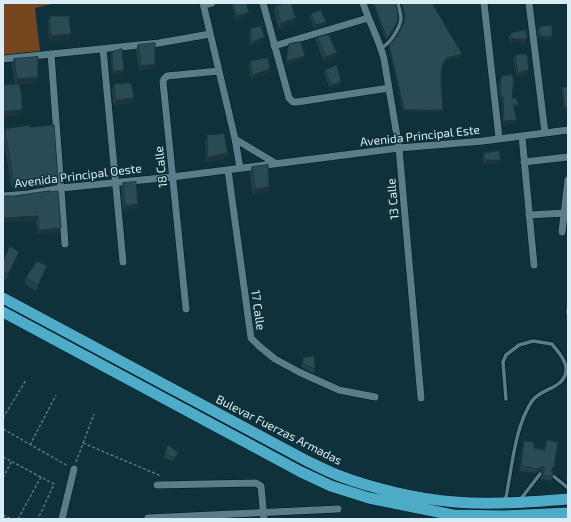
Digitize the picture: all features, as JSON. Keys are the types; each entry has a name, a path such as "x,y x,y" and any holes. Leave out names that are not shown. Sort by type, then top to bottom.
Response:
{"highway":[{"name":"Bulevar Fuerzas Armadas","path":"3,298 307,461 340,476 372,486 410,495 455,502 505,503 568,500"},
{"name":"Bulevar Fuerzas Armadas","path":"3,312 301,472 331,486 369,498 454,515 504,516 568,513"}],"street":[{"path":"212,3 203,4 235,139 240,168"},
{"path":"263,3 289,98 293,102 389,88"},
{"name":"13 Calle","path":"363,3 381,48 399,148 421,398"},
{"path":"484,3 499,138"},
{"path":"529,3 545,133"},
{"path":"274,46 368,18"},
{"path":"3,59 159,43 210,34"},
{"path":"103,49 123,262"},
{"path":"51,54 65,244"},
{"name":"18 Calle","path":"186,309 163,82 167,76 219,71"},
{"name":"Avenida Principal Este","path":"275,163 568,130"},
{"path":"522,136 534,265"},
{"path":"235,139 275,163"},
{"path":"524,162 568,157"},
{"name":"Avenida Principal Oeste","path":"3,196 28,194 61,188 228,170 275,163"},
{"name":"17 Calle","path":"228,170 251,338 275,359 299,372 339,390 375,397"},
{"path":"562,232 568,180"},
{"path":"529,215 565,212"},
{"path":"62,519 74,469"},
{"path":"157,485 256,483 261,486 264,516"},
{"path":"148,518 264,516 338,509"}],"lane":[{"path":"381,48 386,46 400,24 401,18 398,3"},
{"path":"568,309 568,314"},
{"path":"505,503 517,439 525,415 533,399 561,382 566,371 562,357 552,344 533,342 519,345 506,355 503,362 506,399"},
{"path":"519,502 540,474"},
{"path":"552,475 568,488"}],"path":[{"path":"3,418 26,380"},
{"path":"30,445 56,396"},
{"path":"3,430 74,469 94,414"},
{"path":"83,443 161,476"},
{"path":"3,457 54,484 38,519"},
{"path":"3,478 12,461"},
{"path":"18,519 41,477"},
{"path":"3,515 11,519"}],"shaded area":[{"path":"3,3 56,3 35,8 40,51 3,55"}],"building":[{"path":"233,3 246,3 249,12 237,16"},
{"path":"291,3 296,18 281,23 276,6"},
{"path":"374,3 396,3 398,20 387,38"},
{"path":"402,3 432,3 462,54 446,58 442,66 441,81 443,110 404,110 389,45 397,36 404,22 405,15"},
{"path":"321,10 326,22 315,25 311,14"},
{"path":"50,16 69,16 71,34 51,36"},
{"path":"552,25 552,37 540,36 539,27"},
{"path":"261,26 265,37 252,42 250,29"},
{"path":"526,30 527,39 512,39 510,33"},
{"path":"329,35 337,53 326,57 317,37"},
{"path":"301,42 305,56 286,61 289,44"},
{"path":"155,43 155,64 141,66 138,45"},
{"path":"122,49 124,70 113,71 112,52"},
{"path":"527,54 529,70 518,73 515,55"},
{"path":"38,57 38,77 17,79 14,59"},
{"path":"268,58 270,69 253,75 250,61"},
{"path":"337,65 341,82 331,85 325,70"},
{"path":"512,75 514,80 512,98 516,98 519,105 513,105 517,120 504,121 503,97 501,97 500,83 502,76"},
{"path":"131,83 134,98 116,100 114,84"},
{"path":"19,84 22,97 22,110 3,112 3,85"},
{"path":"563,87 568,87 568,106 565,107"},
{"path":"30,125 30,127 54,125 58,179 16,185 13,180 5,129"},
{"path":"224,134 228,153 208,157 207,135"},
{"path":"499,151 501,160 486,160 484,158 484,153"},
{"path":"268,165 269,187 255,189 252,167"},
{"path":"136,182 138,204 125,206 123,183"},
{"path":"50,191 49,192 58,191 61,228 39,230 38,216 3,218 3,196"},
{"path":"10,246 19,252 8,274 3,272 3,261"},
{"path":"37,261 47,266 38,285 26,278"},
{"path":"314,356 315,369 303,364 303,358"},
{"path":"547,440 558,442 554,467 551,469 553,476 542,475 545,469 543,466 538,469 521,466 524,441 534,442 534,448 545,450"},
{"path":"168,445 178,452 175,458 165,454"}]}
